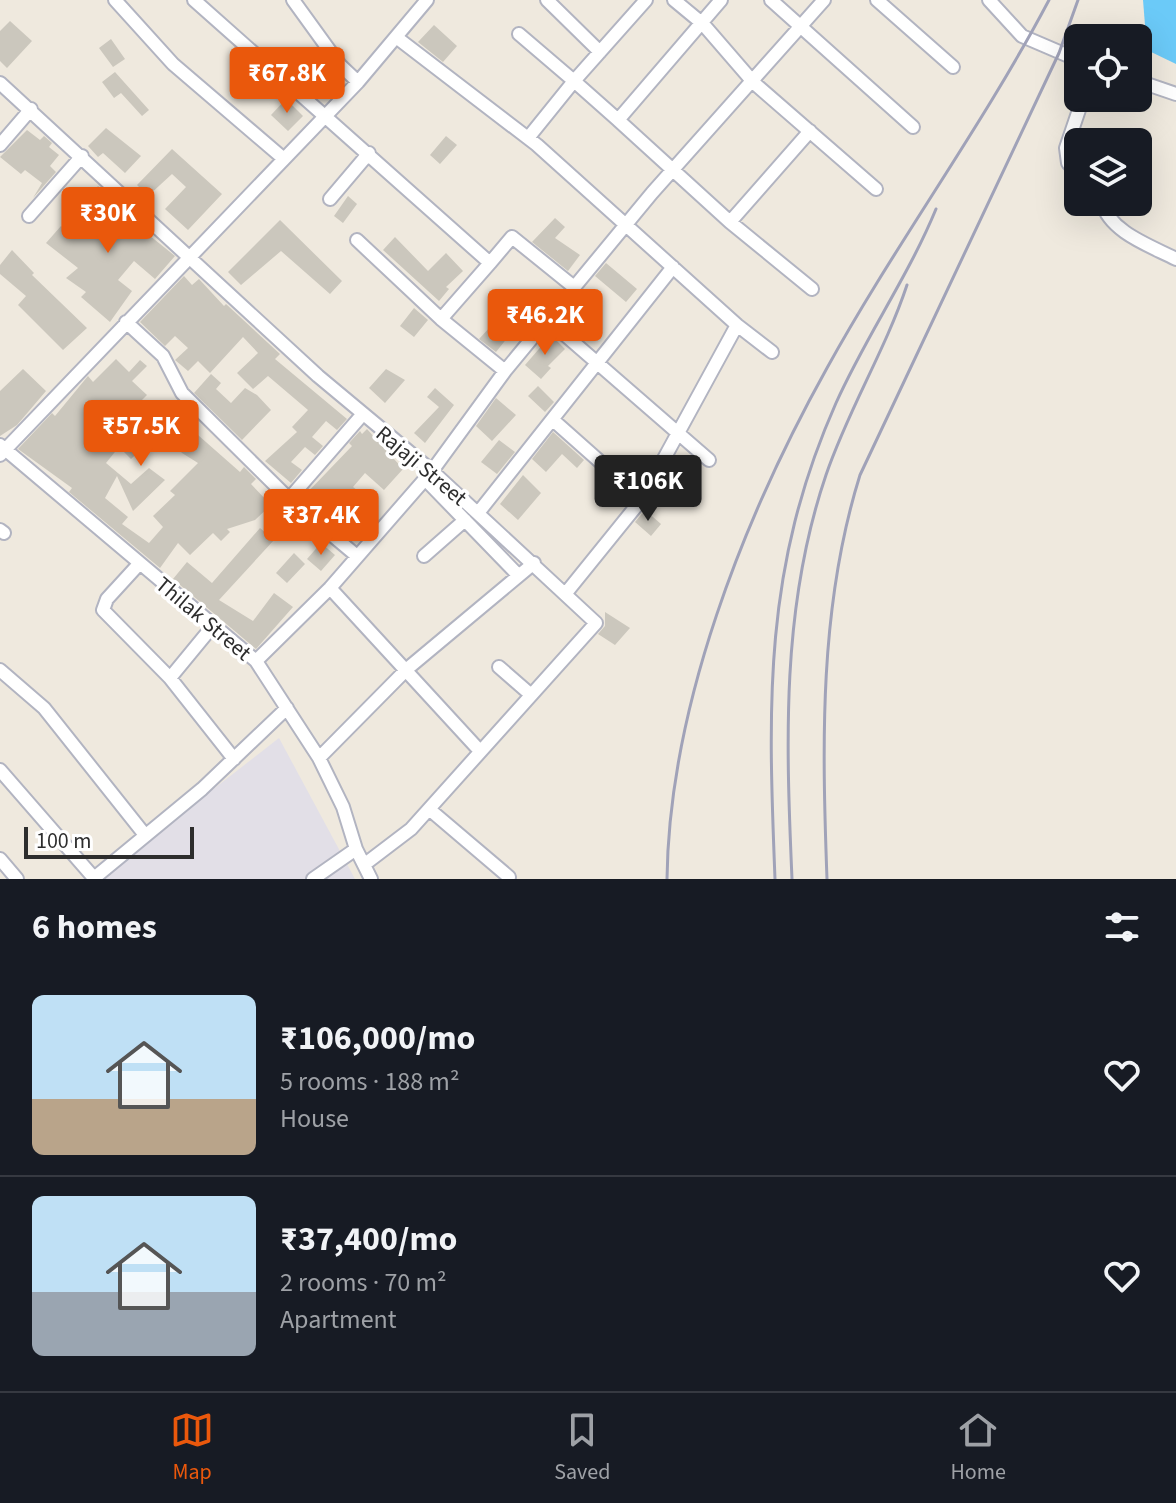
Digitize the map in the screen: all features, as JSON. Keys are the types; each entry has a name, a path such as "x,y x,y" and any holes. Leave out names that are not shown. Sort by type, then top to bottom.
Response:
{"street":[{"path":"115,0 173,64 284,159"},
{"path":"194,0 490,263"},
{"path":"293,0 340,65 358,82"},
{"path":"2,450 358,82 427,0"},
{"path":"547,0 600,52"},
{"path":"528,138 646,0"},
{"path":"674,0 703,24 754,83 876,189"},
{"path":"618,120 721,0"},
{"path":"771,0 913,127"},
{"path":"256,661 330,588 428,475 505,371 625,225 672,169 754,83 824,0"},
{"path":"877,0 953,67"},
{"path":"989,0 1022,36 1064,54"},
{"path":"519,34 730,222 812,289"},
{"path":"396,37 528,138 737,325 772,352"},
{"name":"Rajaji Street","path":"0,83 428,475 478,513 596,623 411,829 365,864"},
{"path":"1152,86 1176,94"},
{"path":"0,145 31,109"},
{"path":"730,222 810,131"},
{"path":"330,199 369,153"},
{"path":"29,216 82,156"},
{"path":"1109,216 1132,236 1176,259"},
{"path":"441,319 512,237 574,287"},
{"path":"357,240 441,319 505,371"},
{"path":"478,513 673,267"},
{"path":"549,321 709,460"},
{"path":"126,322 163,356 182,393 289,499 357,556"},
{"path":"566,593 642,499 737,325"},
{"path":"289,499 362,415"},
{"path":"553,420 642,499"},
{"name":"Thilak Street","path":"2,450 256,661 319,758 343,807 356,849 371,879"},
{"path":"428,475 465,520 518,575"},
{"path":"424,556 465,520"},
{"path":"319,758 407,669 534,563"},
{"path":"139,564 107,599 103,610 170,678 234,759"},
{"path":"330,588 479,750"},
{"path":"170,678 212,627"},
{"path":"499,667 530,694"},
{"path":"0,670 44,708 145,835"},
{"path":"0,770 94,878 234,759 287,708"},
{"path":"429,809 509,877"},
{"path":"313,879 356,849"},
{"path":"0,859 17,879"}],"shaded area":[{"path":"279,738 355,879 98,879"}],"water":[{"path":"1143,0 1176,0 1176,64 1152,52 1152,24 1145,24"}],"building":[{"path":"10,21 32,41 7,68 0,61 0,31"},
{"path":"434,25 457,46 443,62 418,42"},
{"path":"111,39 125,59 113,67 99,48"},
{"path":"115,72 149,110 142,116 121,93 114,98 102,82"},
{"path":"286,99 303,116 288,131 271,115"},
{"path":"106,128 141,156 125,173 103,153 98,157 88,146"},
{"path":"27,130 40,140 44,136 52,143 49,147 59,155 50,166 56,172 33,198 42,183 25,170 21,174 0,157"},
{"path":"446,136 457,145 440,164 430,155"},
{"path":"172,149 222,194 188,230 165,209 186,187 172,174 148,196 137,185"},
{"path":"98,186 106,193 100,203 119,220 124,215 175,256 155,279 134,261 118,280 132,291 110,322 81,297 86,292 66,278 78,268 46,243 61,226 75,239 90,222 77,212"},
{"path":"348,196 357,204 343,223 334,216"},
{"path":"555,218 565,227 555,238 580,255 568,271 532,242"},
{"path":"280,220 342,281 330,294 281,251 241,285 228,272"},
{"path":"395,237 428,271 446,253 463,271 446,287 449,289 439,301 383,250"},
{"path":"12,250 34,273 32,275 87,328 63,350 18,305 26,296 0,274 0,265"},
{"path":"606,263 637,289 626,302 595,276"},
{"path":"184,276 192,285 199,279 224,306 226,304 280,354 275,359 347,419 337,430 326,421 312,437 323,446 315,455 305,447 291,462 302,470 291,483 265,461 297,432 292,427 308,410 268,376 253,389 237,373 258,353 243,337 210,373 198,361 188,371 175,360 188,348 175,336 165,346 140,322"},
{"path":"580,294 599,310 588,324 568,308"},
{"path":"517,296 532,307 496,352 479,339 491,326 494,329"},
{"path":"414,308 428,320 414,337 400,326"},
{"path":"551,335 565,349 548,366 551,368 541,379 525,365"},
{"path":"116,359 129,372 140,360 147,366 132,381 147,395 126,416 150,441 131,459 119,447 106,463 131,484 149,468 165,480 133,511 117,476 105,498 128,517 122,524 149,543 163,527 153,516 175,495 170,491 198,463 182,453 164,433 172,425 182,436 190,428 240,472 244,467 256,479 251,484 271,505 255,520 227,529 230,532 221,541 213,533 190,555 178,543 160,568 69,492 72,488 18,449 52,413 55,416 88,376 93,382"},
{"path":"23,369 46,391 17,425 0,436 0,391"},
{"path":"386,369 405,380 385,403 369,388"},
{"path":"211,374 221,383 216,389 231,403 245,388 257,395 271,410 242,440 194,393"},
{"path":"538,386 554,402 545,412 528,396"},
{"path":"435,388 454,405 425,443 414,433 439,407 427,397"},
{"path":"496,398 516,415 492,441 476,426"},
{"path":"367,429 403,469 384,490 365,473 353,487 378,506 353,536 302,498 352,446 349,443 360,431 362,434"},
{"path":"553,432 584,460 577,468 562,454 546,472 532,459"},
{"path":"499,440 515,452 497,474 481,462"},
{"path":"523,475 541,493 518,520 500,504"},
{"path":"645,510 661,524 651,536 635,522"},
{"path":"260,528 274,540 219,600 253,621 274,593 293,607 256,649 173,579 187,562 212,583"},
{"path":"321,543 335,555 321,571 307,559"},
{"path":"294,553 305,564 287,583 276,573"},
{"path":"605,612 630,628 615,645 598,634 605,626"}],"railway":[{"path":"667,879 671,814 681,748 697,681 740,550 767,487 827,368 996,94 1049,0"},
{"path":"827,879 824,726 830,625 837,574 860,475 1059,53 1078,0"},
{"path":"775,879 772,695 783,580 795,522 812,464 836,403 913,259 936,209"},
{"path":"792,879 788,726 794,625 801,575 811,525 826,475 907,285"}]}
